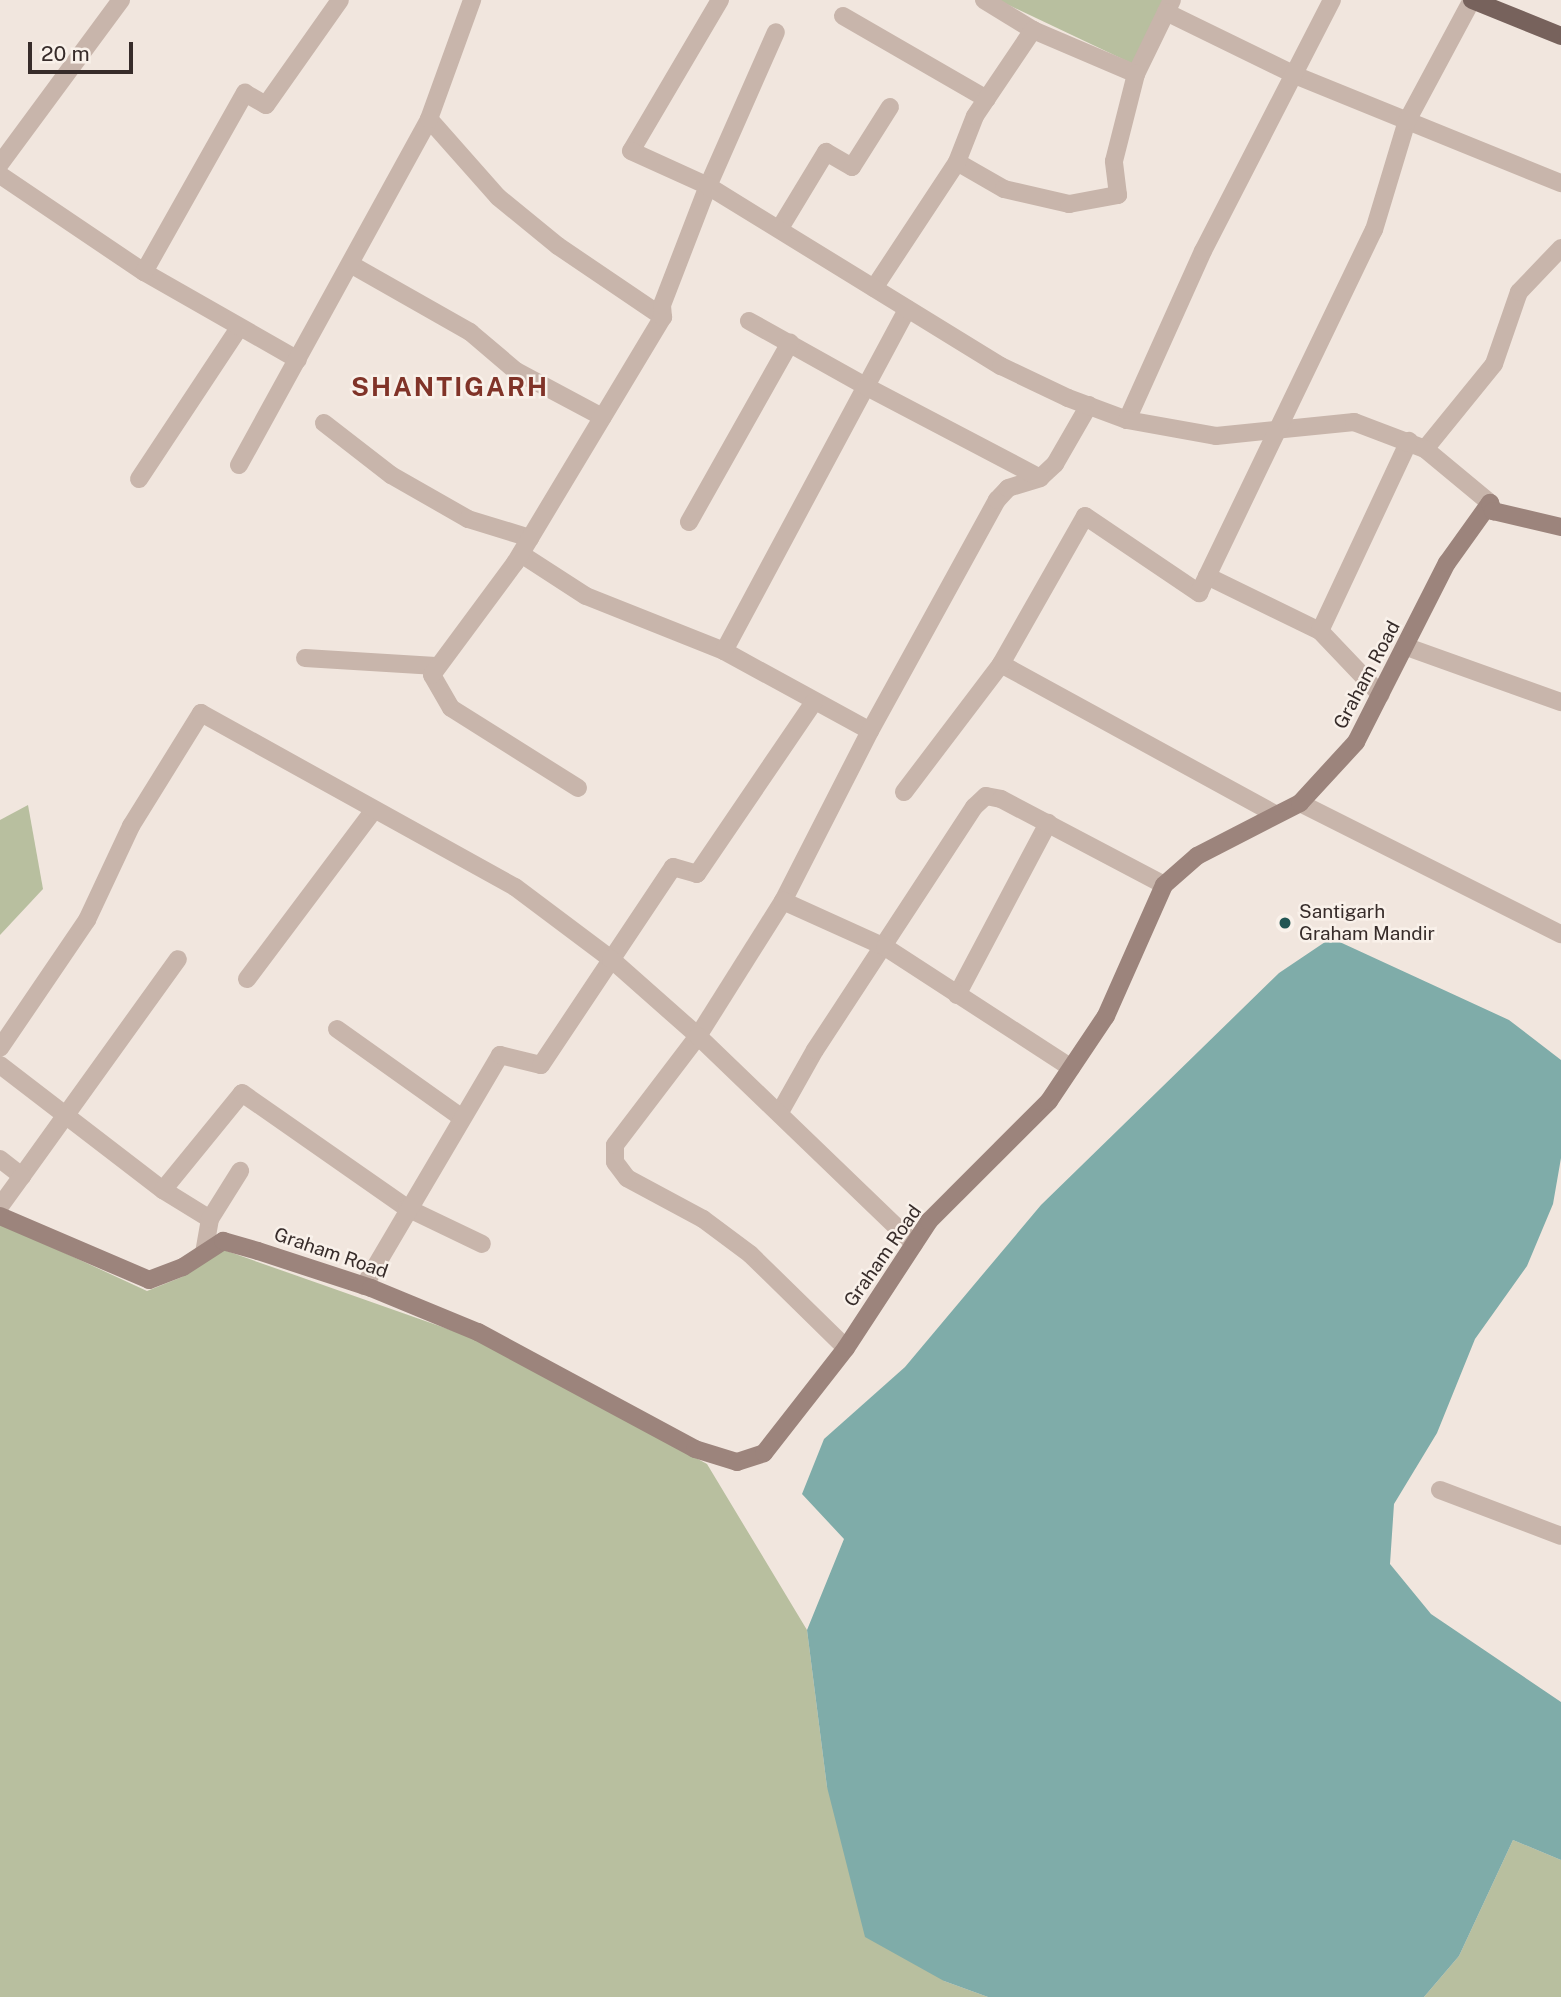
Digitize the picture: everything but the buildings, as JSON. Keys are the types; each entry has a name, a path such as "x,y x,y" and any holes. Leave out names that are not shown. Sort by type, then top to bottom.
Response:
{"main road":[{"path":"1472,0 1561,36"}],"street":[{"path":"0,164 7,141 121,0"},
{"path":"144,272 245,93 266,105 340,0"},
{"path":"239,465 352,265 429,119 472,0"},
{"path":"720,0 631,151 708,186 1001,366 1089,405 1127,420 1216,436 1354,422 1417,445 1490,503 1493,511 1561,527"},
{"path":"984,0 1033,30 1136,74"},
{"path":"1127,420 1203,251 1297,76 1332,0"},
{"path":"904,792 1001,664 1085,516 1199,593 1374,230 1407,121 1472,0"},
{"path":"957,162 1004,189 1069,204 1118,195 1114,161 1136,74 1169,6 1297,76 1561,183"},
{"path":"844,16 987,99"},
{"path":"874,288 957,162 987,99 1033,30"},
{"path":"434,670 525,546 663,317 662,305 708,186 776,32"},
{"path":"780,228 826,152 852,167 890,107"},
{"path":"429,119 498,197 558,246 663,317"},
{"path":"0,175 144,272 298,360"},
{"path":"1320,631 1417,445 1494,364 1518,292 1561,248"},
{"path":"352,265 470,332 516,371 602,417"},
{"path":"724,651 907,309"},
{"path":"749,321 1040,478"},
{"path":"139,479 239,328"},
{"path":"689,522 790,343"},
{"path":"846,1348 750,1254 703,1219 628,1178 615,1162 615,1145 698,1035 783,901 870,731 997,500 1009,488 1040,478 1055,464 1089,405"},
{"path":"324,423 391,475 457,513 525,546 586,596 724,651 870,731"},
{"name":"Graham Road","path":"0,1216 149,1280 223,1241 364,1286 478,1332 695,1449 737,1462 764,1453 846,1348 914,1244 984,1163 1049,1101 1106,1016 1164,885 1197,856 1300,803 1356,742 1407,647 1447,563 1490,503"},
{"path":"1207,576 1320,631 1381,695"},
{"path":"1407,647 1561,702"},
{"path":"305,657 434,670"},
{"path":"1001,664 1275,814"},
{"path":"434,670 451,708 579,788"},
{"path":"364,1286 407,1208 500,1055 541,1065 673,867 698,874 814,702"},
{"path":"0,1048 87,920 131,825 201,713 373,811 515,887 611,960 698,1035 914,1244"},
{"path":"780,1112 979,800 993,796 1164,885"},
{"path":"1300,803 1561,934"},
{"path":"247,979 373,811"},
{"path":"957,995 1048,823"},
{"path":"783,901 885,947 1070,1068"},
{"path":"0,1206 178,958"},
{"path":"337,1029 461,1117"},
{"path":"0,1065 163,1190 210,1219"},
{"path":"163,1190 242,1093 407,1208 482,1244"},
{"path":"0,1159 22,1176"},
{"path":"204,1253 210,1219 240,1171"},
{"path":"1440,1490 1561,1536"}],"green space":[{"path":"998,0 1168,0 1133,64"},
{"path":"28,805 43,889 0,935 0,820"},
{"path":"0,1223 147,1291 182,1277 221,1249 482,1341 707,1464 807,1630 827,1787 944,1981 988,1997 0,1997"},
{"path":"1513,1840 1561,1860 1561,1997 1424,1997 1459,1956"}],"water":[{"path":"1331,938 1509,1020 1561,1060 1561,1158 1553,1204 1527,1266 1475,1339 1437,1433 1394,1504 1390,1564 1431,1614 1561,1702 1561,1860 1513,1840 1459,1956 1424,1997 988,1997 944,1981 865,1937 827,1787 807,1630 844,1539 802,1494 824,1439 905,1367 1041,1205 1279,973"}],"place":[{"name":"Santigarh Graham Mandir","path":"1285,923"}],"district":[{"name":"SHANTIGARH","path":"450,387"}]}
